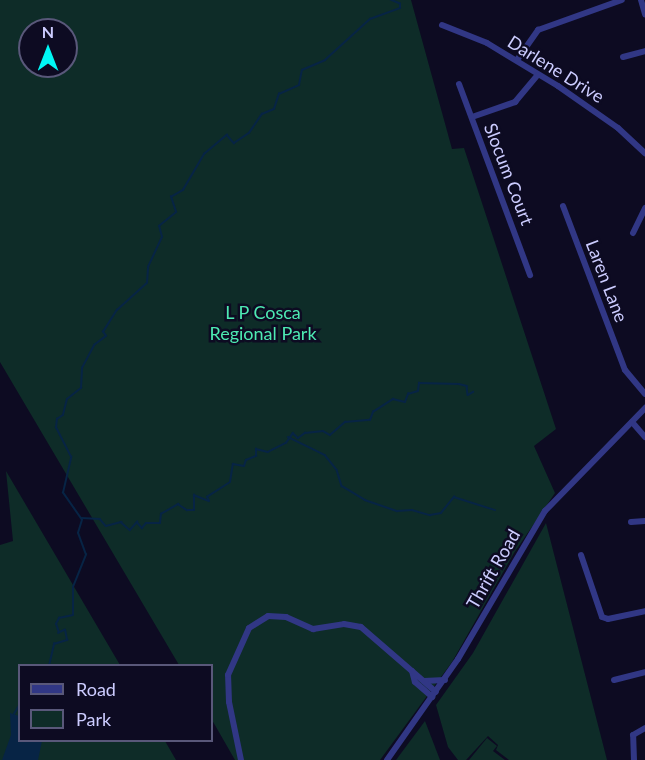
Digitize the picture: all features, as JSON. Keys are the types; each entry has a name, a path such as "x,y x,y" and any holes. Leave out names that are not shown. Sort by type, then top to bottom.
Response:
{"street":[{"path":"517,60 538,30 622,0"},
{"path":"641,0 645,14"},
{"name":"Darlene Drive","path":"442,25 474,36 517,60 605,118 645,153"},
{"path":"623,57 645,51"},
{"path":"472,117 515,102 538,75"},
{"name":"Slocum Court","path":"459,84 530,275"},
{"name":"Laren Lane","path":"563,206 625,370 645,394"},
{"path":"633,233 645,208"},
{"name":"Thrift Road","path":"387,760 445,680 545,512 645,408"},
{"path":"632,422 645,436"},
{"path":"631,522 645,521"},
{"path":"582,555 600,615 608,619 645,613"},
{"path":"241,760 227,682 249,628 258,620 281,616 313,630 356,625 423,680 434,694"},
{"path":"411,670 415,682 434,694"},
{"path":"614,680 645,672"},
{"path":"423,680 445,680"},
{"path":"634,760 632,739 634,732 645,728"}],"green space":[{"name":"L P Cosca Regional Park","path":"0,0 411,0 452,149 464,148 556,429 534,446 555,493 514,553 452,662 380,760 235,760 213,722 213,664 178,664 0,362"},
{"path":"6,471 119,664 18,664 18,742 166,742 176,760 0,760 0,545 13,541"},
{"path":"546,523 607,760 509,760 496,750 498,745 488,736 466,760 458,760 448,747 436,705 473,653"},
{"path":"425,721 440,760 396,760"},
{"path":"487,738 497,746 493,751 505,760 469,760"}],"water":[{"path":"10,713 18,716 18,742 42,742 38,760 2,760 11,735"}],"waterway":[{"path":"49,664 54,644 67,640 65,630 59,633 56,624 59,618 73,615 73,587 86,555 78,533 82,520 63,493 71,457 56,428 57,419 63,415 67,399 81,388 82,368 94,345 106,336 103,332 117,310 147,283 148,267 162,237 159,226 176,212 171,197 183,190 204,154 227,135 234,143 249,133 262,114 274,109 279,94 299,85 302,70 325,60 370,19 400,8 400,4 391,0"},
{"path":"82,518 100,519 106,526 121,522 130,530 137,522 142,528 146,523 160,523 161,514 178,504 187,510 194,510 194,495 209,501 207,497 230,482 233,464 244,466 246,460 256,456 256,449 268,452 286,443 293,433 298,438 305,433 323,431 330,435 345,422 370,420 373,412 393,399 405,402 408,394 418,391 419,383 459,384 467,386 468,395 473,392"},
{"path":"288,437 325,455 337,470 342,486 365,500 397,511 412,510 430,515 441,513 454,497 495,510"},
{"path":"14,714 18,707"}]}
